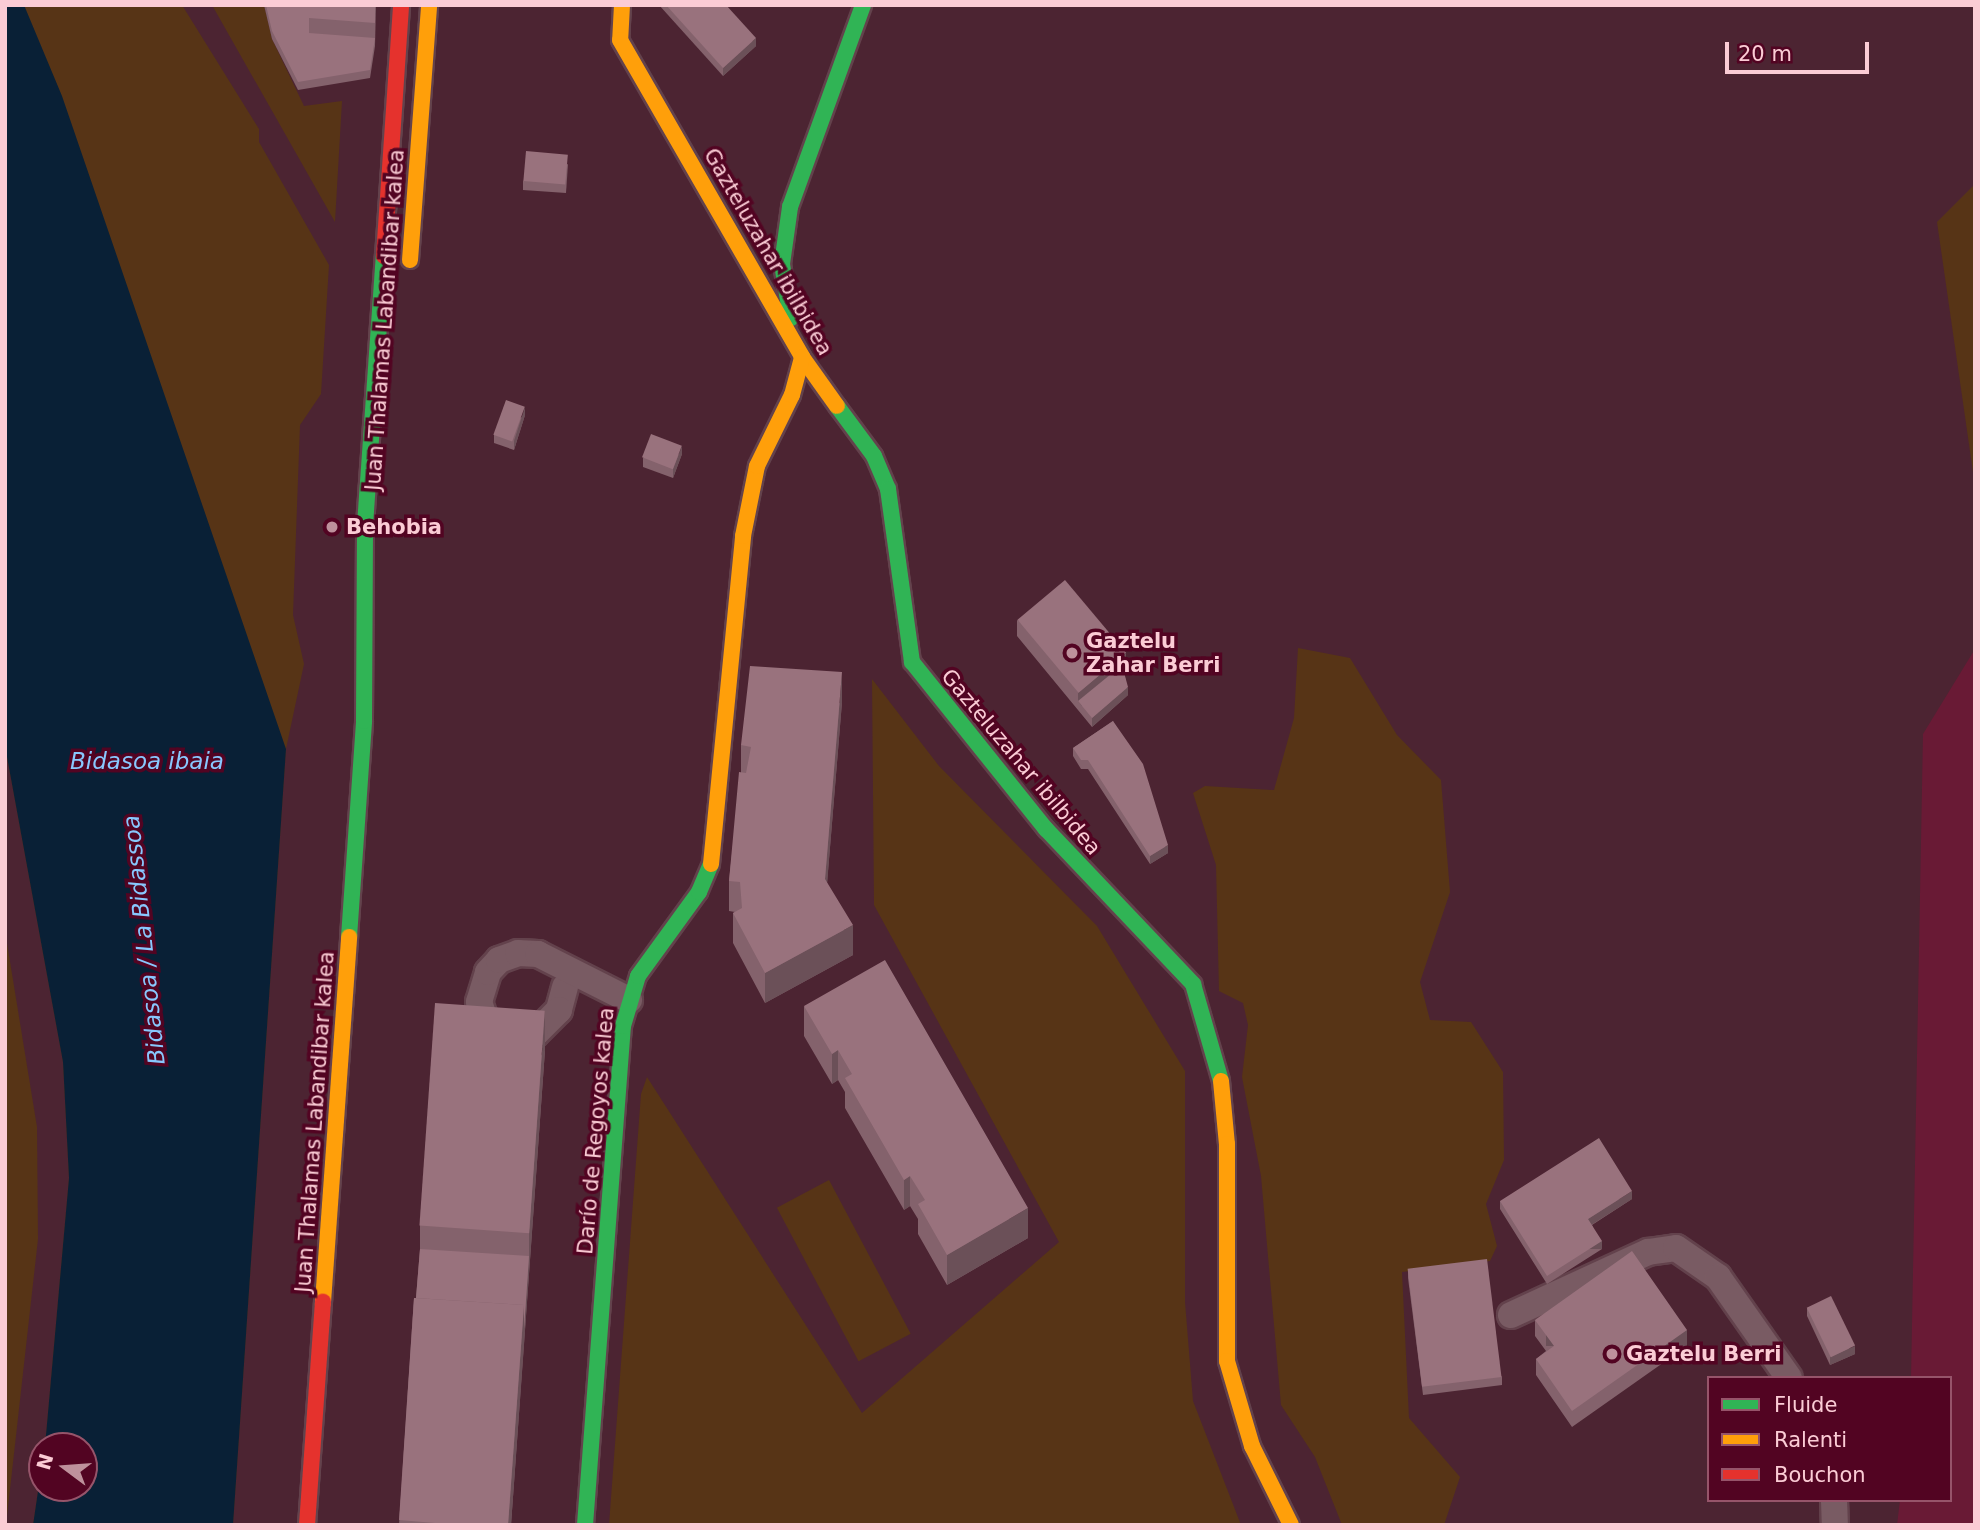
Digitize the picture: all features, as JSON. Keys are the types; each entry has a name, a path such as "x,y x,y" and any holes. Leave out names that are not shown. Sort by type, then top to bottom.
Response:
{"street":[{"name":"Juan Thalamas Labandibar kalea","path":"307,1525 364,721 365,525 401,5"},
{"name":"Juan Thalamas Labandibar kalea","path":"409,280 429,5"},
{"name":"Gazteluzahar ibilbidea","path":"622,5 620,40 802,357 874,456 888,489 912,662 926,685 1046,829 1193,984 1219,1066 1227,1144 1227,1361 1252,1446 1291,1525"},
{"path":"802,357 785,301 782,264 790,207 863,5"},
{"name":"Darío de Regoyos kalea","path":"585,1525 622,1040 629,1000 650,955 699,892 713,858 743,536 757,466 792,395 802,357"},
{"name":"Juan Thalamas Labandibar kalea","path":"364,721 383,583"}],"lane":[{"path":"565,987 559,1010 534,1034 496,1028 484,1017 479,1002 488,972 499,960 518,953 538,954 629,1000"},
{"path":"1511,1315 1648,1252 1676,1248 1718,1277 1787,1376"},
{"path":"1834,1502 1835,1525"}],"shaded area":[{"name":"Bidasoa ibaia","path":"5,5 182,5 259,129 259,142 329,265 321,394 300,425 293,615 304,664 286,749 233,1525 33,1525 36,1502 98,1502 98,1432 46,1432 69,1178 63,1062 5,746"},
{"path":"212,5 264,5 272,39 304,106 342,101 335,222"},
{"path":"1975,184 1975,486 1937,222"},
{"path":"1298,648 1350,658 1397,735 1441,780 1450,892 1420,982 1430,1020 1471,1022 1503,1072 1504,1160 1486,1204 1497,1246 1490,1261 1402,1272 1409,1418 1460,1477 1444,1525 1342,1525 1315,1457 1281,1405 1261,1176 1242,1077 1248,1025 1243,1003 1219,991 1216,865 1193,793 1205,786 1274,790 1294,718"},
{"path":"1975,649 1975,1525 1897,1525 1900,1502 1952,1502 1952,1376 1911,1376 1923,734"},
{"path":"872,679 939,766 1097,926 1185,1071 1185,1302 1193,1401 1241,1525 609,1525 641,1094 647,1077 862,1413 1059,1242 874,905"},
{"path":"5,931 37,1127 38,1239 6,1525"},
{"path":"829,1180 911,1334 859,1361 777,1208"}],"water":[{"name":"Bidasoa ibaia","path":"5,5 24,5 62,96 286,749 233,1525 33,1525 36,1502 98,1502 98,1432 46,1432 69,1178 63,1062 5,746"}],"building":[{"path":"266,5 309,5 309,33 375,38 370,70 298,82 272,31"},
{"path":"309,5 375,5 375,23 309,18"},
{"path":"666,5 726,5 756,38 723,68"},
{"path":"526,151 568,155 565,185 523,181"},
{"path":"506,400 525,407 512,442 493,435"},
{"path":"651,434 682,446 673,469 642,457"},
{"name":"Gaztelu Zahar Berri","path":"1065,580 1126,653 1079,693 1018,620"},
{"path":"1122,665 1128,687 1092,718 1078,701"},
{"path":"750,666 842,672 825,879 853,925 765,973 733,913 742,908 740,882 729,881 739,772 746,773 751,747 741,745"},
{"path":"1113,721 1143,764 1168,845 1150,856 1088,760 1081,760 1073,748"},
{"path":"885,960 1028,1208 947,1255 918,1204 925,1200 910,1176 904,1180 845,1078 852,1074 838,1050 832,1054 804,1006"},
{"path":"435,1003 545,1011 529,1233 419,1225"},
{"path":"1599,1138 1632,1191 1588,1219 1602,1241 1547,1276 1500,1201"},
{"path":"420,1249 529,1256 524,1329 524,1305 416,1298"},
{"name":"Gaztelu Berri","path":"1632,1251 1687,1330 1572,1411 1536,1359 1554,1346 1535,1320"},
{"path":"1487,1259 1502,1377 1422,1387 1408,1269"},
{"path":"1831,1296 1855,1345 1831,1357 1807,1308"},
{"path":"414,1298 524,1305 508,1525 459,1525 399,1520"}],"traffic: fast":[{"path":"791,318 782,264 790,207 863,5"},
{"path":"349,937 364,721 365,525 384,256"},
{"path":"837,406 874,456 888,489 912,662 1046,829 1193,984 1221,1081"},
{"path":"585,1525 623,1026 638,976 699,892 711,864"}],"traffic: slow":[{"path":"410,260 429,5"},
{"path":"622,5 620,40 802,357 837,406"},
{"path":"711,864 743,536 757,466 792,395 802,357"},
{"path":"323,1302 349,937"},
{"path":"1221,1081 1227,1144 1227,1361 1252,1446 1291,1525"}],"traffic: jam":[{"path":"384,256 401,5"},
{"path":"307,1525 323,1302"}],"place":[{"name":"Behobia","path":"332,527"},
{"name":"Gaztelu Zahar Berri","path":"1072,653"},
{"name":"Gaztelu Berri","path":"1612,1354"}],"water label":[{"name":"Bidasoa / La Bidassoa","path":"144,940"}]}
